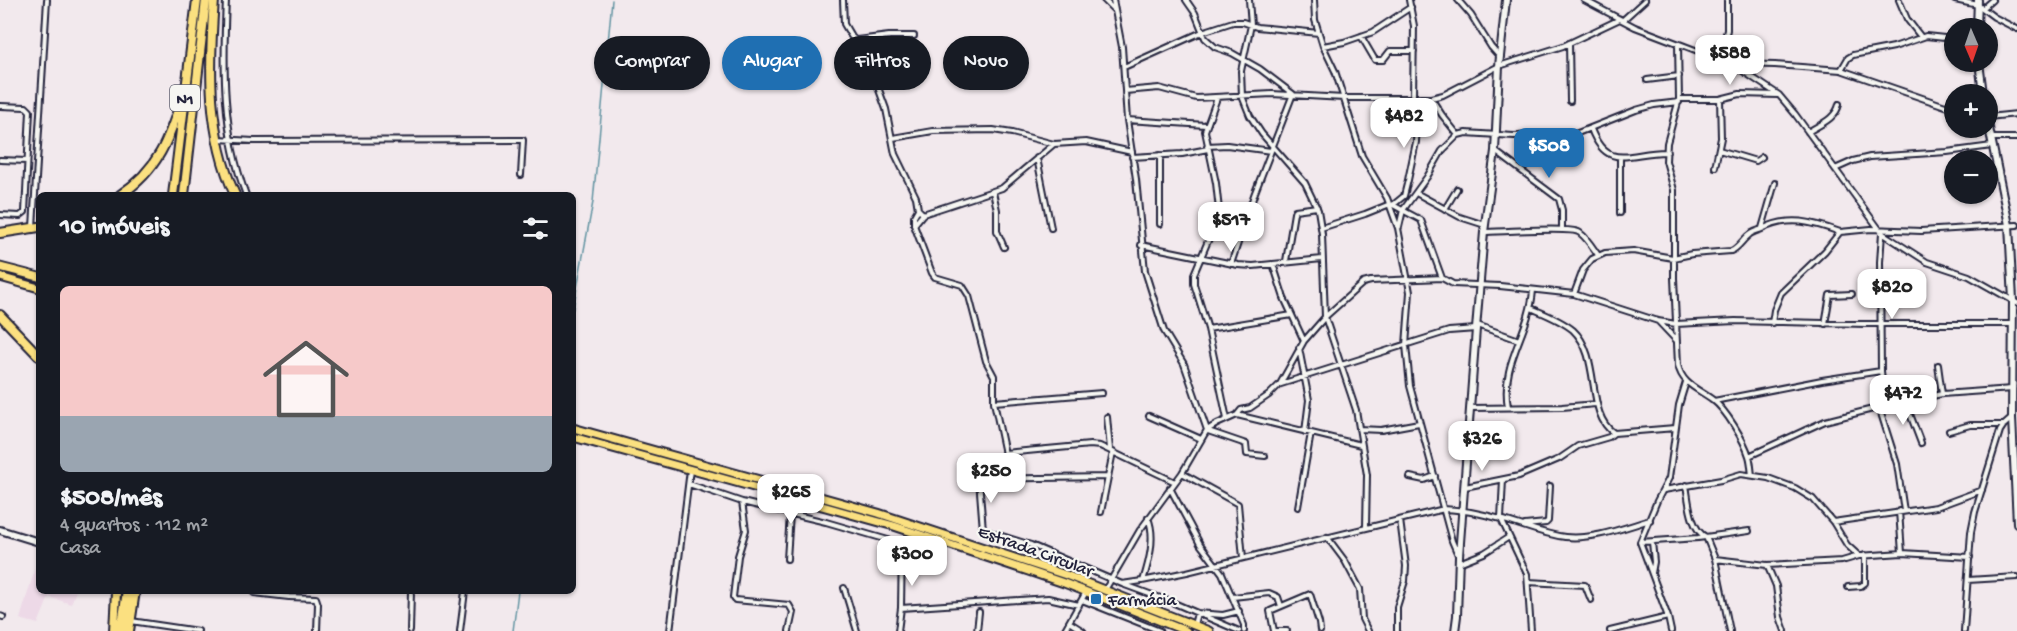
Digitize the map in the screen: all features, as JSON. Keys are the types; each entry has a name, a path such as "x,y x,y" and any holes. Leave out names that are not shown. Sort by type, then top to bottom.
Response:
{"highway":[{"name":"N1","path":"173,192 197,0"},
{"name":"N1","path":"184,192 206,0"},
{"path":"214,0 210,77 212,109 217,139 234,192"},
{"path":"124,192 139,181 158,158 175,121 187,83"},
{"path":"0,233 36,227"},
{"path":"0,315 36,353"},
{"path":"114,631 117,594"},
{"path":"122,631 127,594"},
{"path":"129,631 135,594"}],"main road":[{"path":"0,267 36,276"},
{"path":"0,277 36,287"},
{"name":"Estrada Circular","path":"576,429 878,513 982,546 1105,590 1209,631"},
{"name":"Estrada Circular","path":"576,438 894,526 1054,579 1186,631"}],"street":[{"path":"38,192 47,0"},
{"path":"226,0 224,95 230,140 245,192"},
{"path":"843,0 844,24 852,36"},
{"path":"1104,0 1116,11"},
{"path":"1113,0 1124,67 1127,120 1147,280 1164,331 1184,364 1207,430"},
{"path":"1186,0 1195,13 1205,38 1215,47 1244,60 1279,82 1293,94"},
{"path":"1249,0 1251,25 1241,71 1242,96 1250,116 1272,150 1299,175 1317,207 1321,228 1325,317 1356,410 1367,475 1366,527"},
{"path":"1314,0 1319,33 1335,71 1362,156 1392,204 1408,278 1410,305 1406,345 1410,386 1452,541 1459,559"},
{"path":"1321,228 1392,204 1404,196 1416,142 1414,26 1409,0"},
{"path":"1458,0 1500,57"},
{"path":"1455,631 1476,327 1485,225 1495,151 1498,66 1506,0"},
{"path":"1584,0 1621,20 1732,64 1779,95 1881,231 1927,262 1970,276 2015,302"},
{"path":"1125,91 1159,88 1192,97 1217,98 1293,94 1344,98 1431,98 1443,95 1498,66 1569,43 1621,20 1645,0"},
{"path":"1719,60 1727,30 1727,0"},
{"path":"1899,0 1907,19 1921,37"},
{"path":"1955,0 1980,4 1992,0"},
{"path":"1980,4 1995,17 2017,29"},
{"path":"1323,46 1373,32 1411,8"},
{"path":"1124,67 1202,32 1233,22 1319,33"},
{"path":"1361,36 1375,60 1383,60 1390,51 1414,51"},
{"path":"1841,70 1848,58 1853,55 1894,47 1921,37 1944,38"},
{"path":"1569,43 1570,101"},
{"path":"1678,44 1679,100 1667,152 1667,167 1674,190 1673,258 1679,371 1686,382 1714,401 1732,424 1749,456 1752,475"},
{"path":"1732,64 1775,64 1841,70 1944,106"},
{"path":"1647,80 1679,76"},
{"path":"879,90 886,109 895,154 914,192 918,209 923,214"},
{"path":"1231,264 1242,226 1293,94"},
{"path":"1398,228 1403,210 1442,151 1458,135 1466,133 1575,134 1636,110 1679,100 1720,99 1740,94 1779,95"},
{"path":"1217,98 1206,125 1219,210 1194,274 1194,284 1208,329 1227,418"},
{"path":"1431,98 1458,135"},
{"path":"1715,167 1719,150 1720,99"},
{"path":"1808,132 1833,116 1839,104"},
{"path":"0,106 28,108 25,213 22,215 0,214"},
{"path":"1998,116 2017,114"},
{"path":"1127,120 1206,125"},
{"path":"1591,129 1603,151 1620,157 1667,152"},
{"path":"893,138 933,131 993,130 1054,144 1086,142 1132,154 1160,155 1227,145 1272,150"},
{"path":"1991,138 2009,225 2015,302 2012,418 2017,523"},
{"path":"1998,138 2017,138"},
{"path":"217,139 523,140 521,175"},
{"path":"914,225 923,214 1002,188 1054,144"},
{"path":"1835,169 1870,157 1947,152 1993,146"},
{"path":"1719,150 1756,161 1762,157"},
{"path":"1495,151 1559,199 1562,210 1562,228"},
{"path":"1160,155 1160,224"},
{"path":"1620,157 1620,213"},
{"path":"1037,158 1051,228"},
{"path":"0,160 27,162"},
{"path":"1761,229 1775,183"},
{"path":"1445,208 1457,189"},
{"path":"993,192 997,210 997,231 1004,247"},
{"path":"1416,193 1460,217 1485,225"},
{"path":"1392,204 1421,220 1442,278"},
{"path":"1286,261 1295,210 1317,207"},
{"path":"918,209 914,216 914,225 933,275 958,282 967,292 986,361 994,376 994,402 1005,453 1007,478"},
{"path":"1574,294 1583,270 1598,255 1605,252 1627,250 1673,258 1731,251 1749,234 1771,224 1798,220 1840,232 1921,231 2017,225"},
{"path":"1485,232 1534,232 1562,228 1579,232 1598,255"},
{"path":"1881,231 1881,371 1885,406"},
{"path":"1772,323 1774,310 1781,293 1825,251 1840,232"},
{"path":"1141,245 1231,264 1253,266 1322,259"},
{"path":"1274,264 1284,298 1304,341"},
{"path":"1238,415 1241,410 1250,408 1269,395 1280,384 1304,341 1325,317 1367,281 1442,278 1453,284 1574,294 1658,321 1676,324 1717,321 1825,324 2013,324"},
{"path":"1508,407 1506,379 1531,308 1533,290"},
{"path":"1825,324 1830,295 1852,294"},
{"path":"1531,308 1561,322 1574,331 1582,342 1591,367 1596,404 1603,421 1614,433"},
{"path":"1208,329 1292,315"},
{"path":"1658,321 1676,340"},
{"path":"1280,384 1449,331 1476,327 1519,340"},
{"path":"1298,507 1308,432 1309,400 1299,347"},
{"path":"1938,365 1942,394"},
{"path":"1714,401 1881,371"},
{"path":"1671,631 1640,542 1669,478 1675,428 1686,382"},
{"path":"994,402 1102,393"},
{"path":"1749,456 1825,421 1879,407 1942,394 2014,393"},
{"path":"1905,401 1921,443"},
{"path":"1470,408 1562,407 1596,404"},
{"path":"1879,407 1897,464 1902,511 1902,553"},
{"path":"1105,590 1148,518 1182,473 1207,430 1227,418 1238,415 1361,445"},
{"path":"1149,416 1202,438"},
{"path":"1101,512 1112,451 1107,417"},
{"path":"1964,631 1973,520 2004,425 2012,418"},
{"path":"1359,429 1381,430 1419,423"},
{"path":"1949,431 1970,425 2004,425"},
{"path":"1465,487 1519,476 1559,459 1578,446 1609,437 1614,433 1675,428"},
{"path":"1207,430 1246,444 1247,454 1265,456"},
{"path":"1005,453 1089,445 1112,451 1174,482"},
{"path":"670,631 690,470"},
{"path":"1182,473 1238,504 1243,558"},
{"path":"1664,489 1721,480 1741,474 1768,478 1804,492 1813,499 1833,522 1847,545 1859,556"},
{"path":"1410,477 1424,480 1435,476"},
{"path":"1108,477 979,479 982,530 1031,544 1239,631"},
{"path":"1503,480 1501,519 1525,565 1531,631"},
{"path":"688,483 742,502 902,544 898,631"},
{"path":"1686,485 1696,525 1702,536 1706,537 1715,559 1730,631"},
{"path":"1521,525 1546,523 1550,486"},
{"path":"1170,488 1200,544 1222,573 1239,611 1244,631"},
{"path":"1833,522 1936,507 1983,490"},
{"path":"742,502 746,530 738,556 732,597 735,600 789,605 793,612 789,631"},
{"path":"1122,584 1142,582 1216,565 1444,509 1464,510 1543,533 1567,537 1588,537 1650,520"},
{"path":"787,559 790,514"},
{"path":"1142,582 1148,565 1152,536 1148,518"},
{"path":"1397,631 1397,608 1405,581 1406,567 1400,520"},
{"path":"0,530 36,541"},
{"path":"1640,542 1749,531"},
{"path":"1327,537 1345,561 1360,589 1362,619 1368,631"},
{"path":"1459,559 1484,553 1509,537"},
{"path":"1652,542 1654,562 1652,573"},
{"path":"1715,559 1767,564 1842,561 1865,555 1902,553 1970,557"},
{"path":"1848,587 1861,586 1865,583 1865,555"},
{"path":"1767,564 1776,586 1780,616 1785,631"},
{"path":"1968,580 2017,577"},
{"path":"1528,582 1585,585 1590,600"},
{"path":"843,588 857,631"},
{"path":"1064,631 1086,592"},
{"path":"1233,597 1269,593 1278,597 1281,606"},
{"path":"263,594 316,598 318,604 317,631"},
{"path":"410,631 411,594"},
{"path":"460,631 465,594"},
{"path":"1287,631 1274,631 1270,611 1310,594 1320,631"},
{"path":"900,608 1048,598 1079,605"},
{"path":"1082,600 1160,631"},
{"path":"1197,613 1223,615 1239,611"},
{"path":"977,631 978,612"},
{"path":"1194,625 1197,613"},
{"path":"1148,626 1150,617"},
{"path":"1610,631 1668,617"},
{"path":"131,621 198,631"},
{"path":"1069,622 1083,631"}],"shaded area":[{"path":"36,565 36,594 75,594 71,604 49,597 38,624 20,619"}],"waterway":[{"path":"576,293 593,202 612,0"},
{"path":"513,631 518,594"}],"place":[{"name":"Farmácia","path":"1096,599"}]}
